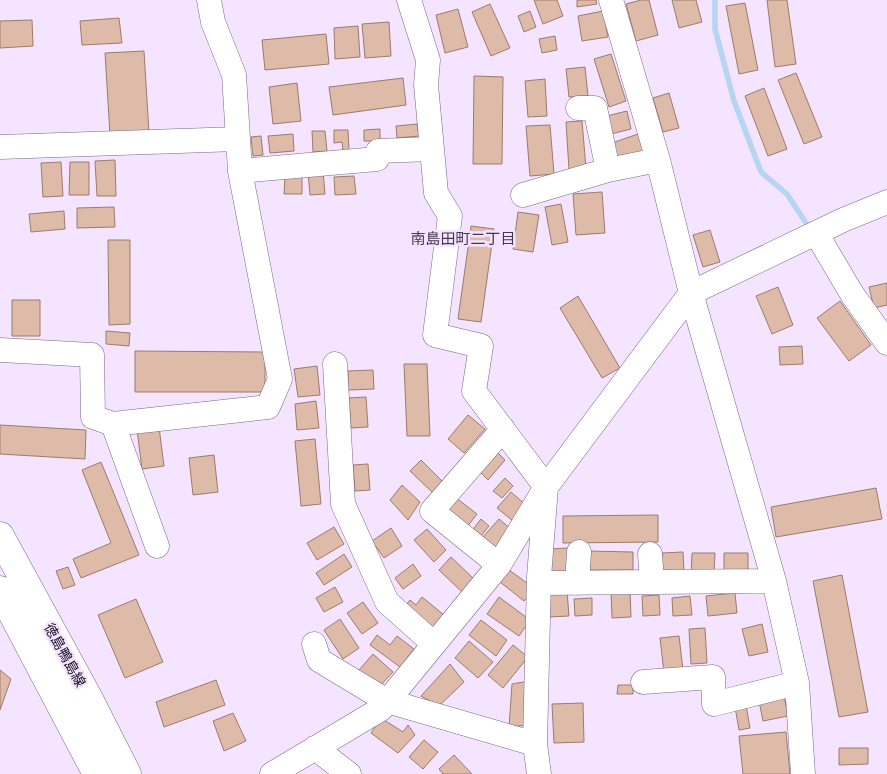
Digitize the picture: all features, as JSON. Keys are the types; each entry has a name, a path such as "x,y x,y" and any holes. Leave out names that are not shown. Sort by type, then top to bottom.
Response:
{"main road":[{"name":"徳島鴨島線","path":"0,536 128,774"},
{"name":"徳島鴨島線","path":"0,590 97,774"}],"street":[{"path":"0,350 92,355 92,417 113,424 268,407 280,378 240,171 234,74 213,22 209,0"},
{"path":"611,0 658,160 691,293 774,581 796,684 803,774"},
{"path":"416,1 428,60 426,85 436,193 450,216 435,335 481,346 474,391 546,487 539,583 535,744 539,774"},
{"path":"578,108 595,108 608,170"},
{"path":"0,147 238,139"},
{"path":"240,171 377,159 378,151 432,149"},
{"path":"523,196 608,170 658,160"},
{"path":"272,774 381,709 498,565 546,487 691,293 816,233 887,202"},
{"path":"816,233 856,300 887,343"},
{"path":"335,364 343,504 387,602 434,644"},
{"path":"113,424 157,546"},
{"path":"498,565 432,511 503,429"},
{"path":"577,583 579,552"},
{"path":"650,554 652,582"},
{"path":"539,583 774,581"},
{"path":"314,644 319,660 387,701 535,744"},
{"path":"643,682 713,677 714,704 796,684"},
{"path":"315,748 349,774"}],"building":[{"path":"534,0 557,0 563,16 543,24"},
{"path":"577,0 596,0 597,4 577,7"},
{"path":"649,0 658,35 636,41 626,4"},
{"path":"672,0 696,0 702,22 679,28"},
{"path":"767,0 787,0 796,64 775,67"},
{"path":"745,3 758,70 739,74 726,6"},
{"path":"490,4 510,48 491,56 472,12"},
{"path":"458,9 468,47 445,53 436,15"},
{"path":"530,11 536,27 524,32 518,16"},
{"path":"603,11 608,37 582,41 578,16"},
{"path":"119,18 122,43 82,45 80,21"},
{"path":"32,20 33,46 0,48 0,21"},
{"path":"389,22 391,56 365,58 362,24"},
{"path":"358,26 360,57 335,59 334,28"},
{"path":"326,34 329,64 265,70 262,40"},
{"path":"555,36 557,50 542,53 539,39"},
{"path":"144,51 149,133 110,135 105,53"},
{"path":"611,54 626,101 609,107 594,59"},
{"path":"585,67 588,96 569,97 566,69"},
{"path":"796,73 822,137 804,144 778,80"},
{"path":"474,76 503,77 502,164 473,164"},
{"path":"403,78 406,105 333,115 329,87"},
{"path":"545,79 547,116 528,117 525,81"},
{"path":"297,83 301,121 273,124 269,87"},
{"path":"764,88 787,149 768,156 745,96"},
{"path":"669,93 679,128 663,132 653,98"},
{"path":"627,111 631,129 611,134 607,116"},
{"path":"582,121 586,168 569,170 566,122"},
{"path":"417,124 419,136 397,138 396,126"},
{"path":"550,125 554,174 530,176 526,126"},
{"path":"380,129 380,141 364,141 364,130"},
{"path":"334,130 348,130 349,150 343,151 342,142 334,143"},
{"path":"312,131 325,131 327,151 313,152"},
{"path":"293,134 294,151 270,153 268,136"},
{"path":"638,134 644,151 618,159 612,143"},
{"path":"261,136 263,155 253,156 251,137"},
{"path":"115,160 116,196 97,196 95,161"},
{"path":"61,162 63,196 43,197 41,163"},
{"path":"70,162 89,162 89,195 69,195"},
{"path":"323,171 325,194 310,195 308,172"},
{"path":"354,176 356,194 335,195 334,177"},
{"path":"285,177 302,177 302,194 284,194"},
{"path":"602,192 605,233 576,235 573,194"},
{"path":"561,204 568,242 552,245 545,207"},
{"path":"114,207 115,227 77,228 77,208"},
{"path":"64,211 65,229 31,232 29,214"},
{"path":"518,212 539,215 533,252 513,249"},
{"path":"471,226 494,229 481,322 458,319"},
{"path":"710,230 720,262 703,267 693,235"},
{"path":"108,240 130,240 130,324 109,325"},
{"path":"887,283 887,305 874,308 869,287"},
{"path":"778,287 793,325 772,334 756,296"},
{"path":"578,296 620,368 602,378 560,308"},
{"path":"12,300 40,300 40,336 12,336"},
{"path":"840,301 871,345 849,361 817,318"},
{"path":"106,331 130,333 129,346 106,344"},
{"path":"802,346 803,364 780,365 779,347"},
{"path":"135,351 265,352 265,392 135,392"},
{"path":"404,364 427,364 430,436 407,436"},
{"path":"317,366 320,395 298,397 294,369"},
{"path":"373,370 374,389 348,390 348,371"},
{"path":"366,397 368,427 351,428 349,398"},
{"path":"316,401 319,428 297,430 295,404"},
{"path":"468,415 485,429 464,453 448,439"},
{"path":"0,425 86,430 85,459 0,454"},
{"path":"159,427 164,466 142,469 137,430"},
{"path":"315,439 321,504 301,506 295,441"},
{"path":"497,452 505,460 488,480 479,471"},
{"path":"214,455 218,492 193,495 189,458"},
{"path":"421,460 443,482 433,493 410,471"},
{"path":"101,462 139,555 81,578 73,559 111,543 82,470"},
{"path":"368,464 370,490 355,491 353,465"},
{"path":"505,478 513,486 502,498 493,491"},
{"path":"402,485 420,502 408,520 390,500"},
{"path":"876,488 882,519 776,537 771,507"},
{"path":"511,492 527,506 513,521 497,508"},
{"path":"455,497 477,514 467,527 445,510"},
{"path":"658,515 658,542 563,543 563,516"},
{"path":"481,519 489,526 480,537 471,532"},
{"path":"499,519 512,530 494,551 481,539"},
{"path":"334,527 344,544 317,560 307,543"},
{"path":"391,528 402,546 384,558 372,541"},
{"path":"427,529 446,550 434,562 414,540"},
{"path":"568,548 568,574 549,574 549,549"},
{"path":"588,551 633,552 633,570 588,570"},
{"path":"683,552 684,572 662,573 662,553"},
{"path":"692,553 715,553 714,574 691,574"},
{"path":"724,553 748,553 748,573 724,573"},
{"path":"344,554 352,567 324,585 316,573"},
{"path":"451,557 475,580 463,593 439,570"},
{"path":"413,564 421,576 403,589 395,578"},
{"path":"68,567 75,585 63,589 56,571"},
{"path":"509,570 534,588 524,601 500,582"},
{"path":"842,575 868,712 839,717 813,581"},
{"path":"335,587 343,602 324,612 316,598"},
{"path":"567,591 569,616 549,617 547,592"},
{"path":"630,591 631,617 612,618 611,592"},
{"path":"735,593 737,613 708,616 706,596"},
{"path":"659,595 660,615 643,616 642,596"},
{"path":"690,596 692,615 673,616 672,598"},
{"path":"422,597 444,615 432,630 404,608 410,600 416,605"},
{"path":"499,597 530,620 519,636 487,614"},
{"path":"592,598 592,615 575,616 574,599"},
{"path":"136,599 163,662 125,678 98,615"},
{"path":"363,602 378,623 362,634 347,613"},
{"path":"340,619 359,648 343,659 324,630"},
{"path":"481,620 507,640 496,656 469,635"},
{"path":"762,624 768,652 749,656 742,629"},
{"path":"705,628 707,663 691,664 689,629"},
{"path":"377,635 390,645 397,636 414,649 400,667 370,645"},
{"path":"679,636 683,670 664,673 660,638"},
{"path":"469,641 493,662 478,678 455,658"},
{"path":"513,645 528,657 503,688 488,675"},
{"path":"373,654 393,672 379,687 359,670"},
{"path":"450,664 464,682 439,706 421,696"},
{"path":"0,670 11,679 0,710"},
{"path":"216,680 225,705 164,727 156,702"},
{"path":"529,681 528,725 509,727 512,684"},
{"path":"618,685 633,685 633,694 617,694"},
{"path":"784,696 788,716 763,721 759,701"},
{"path":"583,703 584,742 554,743 552,704"},
{"path":"746,705 750,728 739,730 735,707"},
{"path":"233,713 246,741 224,751 213,721"},
{"path":"381,718 403,732 408,725 415,735 398,753 371,733"},
{"path":"786,732 790,774 743,774 739,736"},
{"path":"424,740 438,752 423,769 409,757"},
{"path":"839,748 868,748 868,764 839,765"},
{"path":"454,755 472,774 443,774 439,769"}],"waterway":[{"path":"715,0 715,29 734,101 761,172 787,194 806,223"}],"district":[{"name":"南島田町二丁目","path":"463,239"}]}
